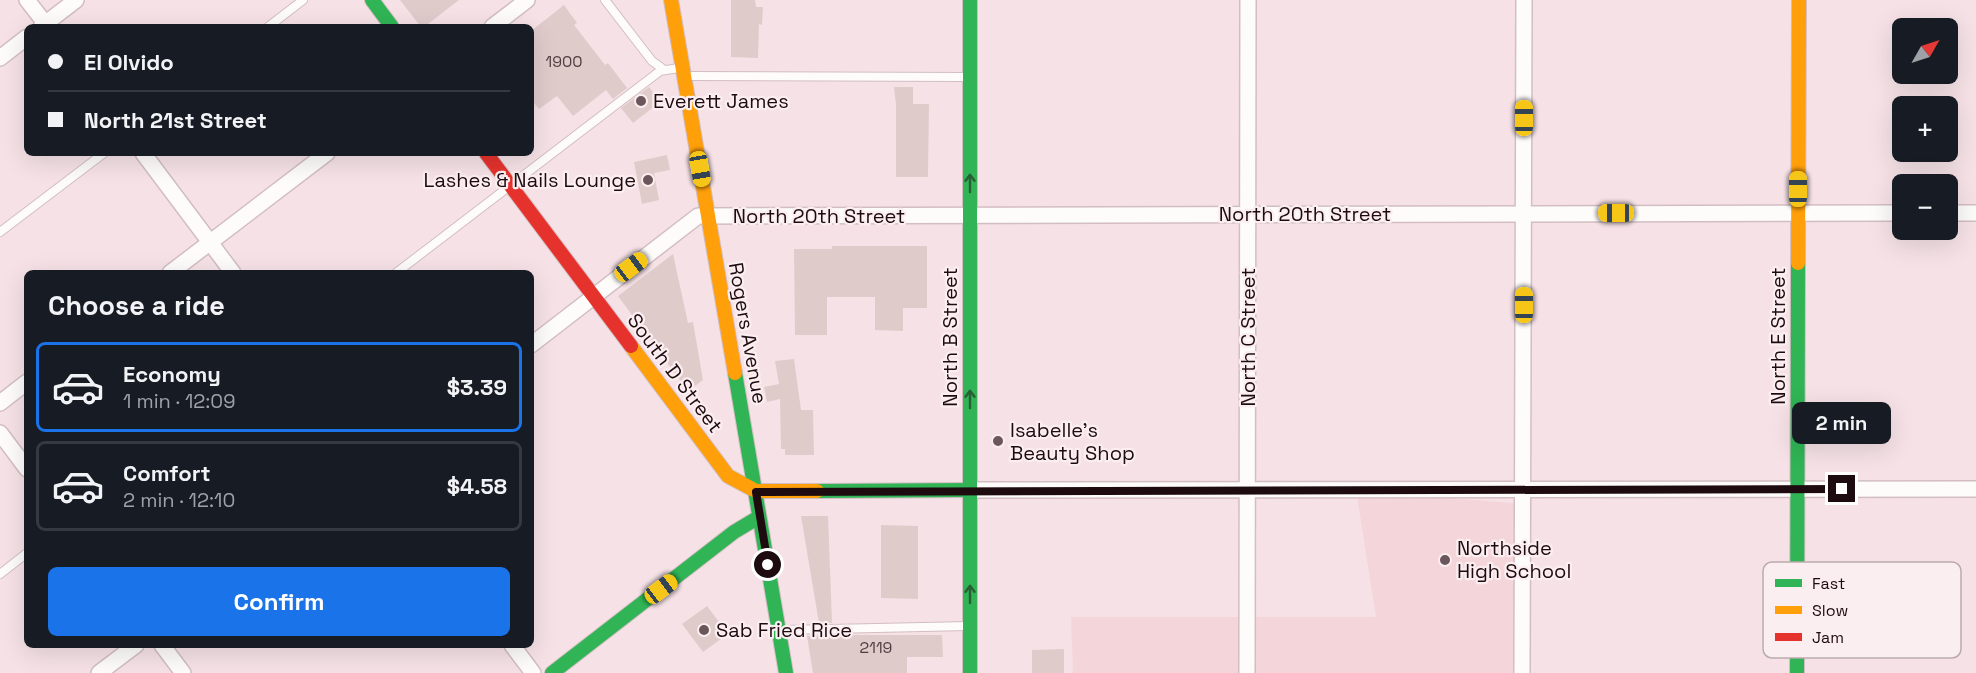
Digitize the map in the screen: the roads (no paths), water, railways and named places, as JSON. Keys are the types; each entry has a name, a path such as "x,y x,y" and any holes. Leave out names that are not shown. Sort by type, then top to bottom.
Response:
{"street":[{"path":"27,0 44,24"},
{"path":"47,24 76,0"},
{"path":"372,0 390,24"},
{"path":"496,24 527,0"},
{"name":"Rogers Avenue","path":"671,0 785,672"},
{"name":"North B Street","path":"970,0 970,673"},
{"name":"North C Street","path":"1247,673 1248,0"},
{"path":"1522,673 1524,0"},
{"name":"North E Street","path":"1797,562 1799,0"},
{"path":"0,58 24,39"},
{"path":"145,156 231,270"},
{"path":"174,270 323,156"},
{"name":"South D Street","path":"488,156 728,476 756,492"},
{"name":"North 20th Street","path":"709,216 1892,213"},
{"path":"1958,213 1976,213"},
{"path":"534,343 698,216 709,216"},
{"path":"0,403 24,384"},
{"path":"0,434 24,465"},
{"path":"756,492 1976,489"},
{"path":"552,673 734,532 759,517"},
{"path":"99,673 132,648"},
{"path":"164,648 183,673"},
{"path":"514,648 533,673"}],"lane":[{"path":"272,24 303,0"},
{"path":"605,0 652,61 663,69 970,76"},
{"path":"400,270 663,69"},
{"path":"0,232 100,156"},
{"path":"0,574 24,555"},
{"path":"779,630 970,626"}],"place":[{"name":"Everett James","path":"641,101"},
{"name":"Lashes & Nails Lounge","path":"648,180"},
{"name":"Isabelle's Beauty Shop","path":"998,441"},
{"name":"Northside High School","path":"1445,560"},
{"name":"Sab Fried Rice","path":"704,630"}]}
